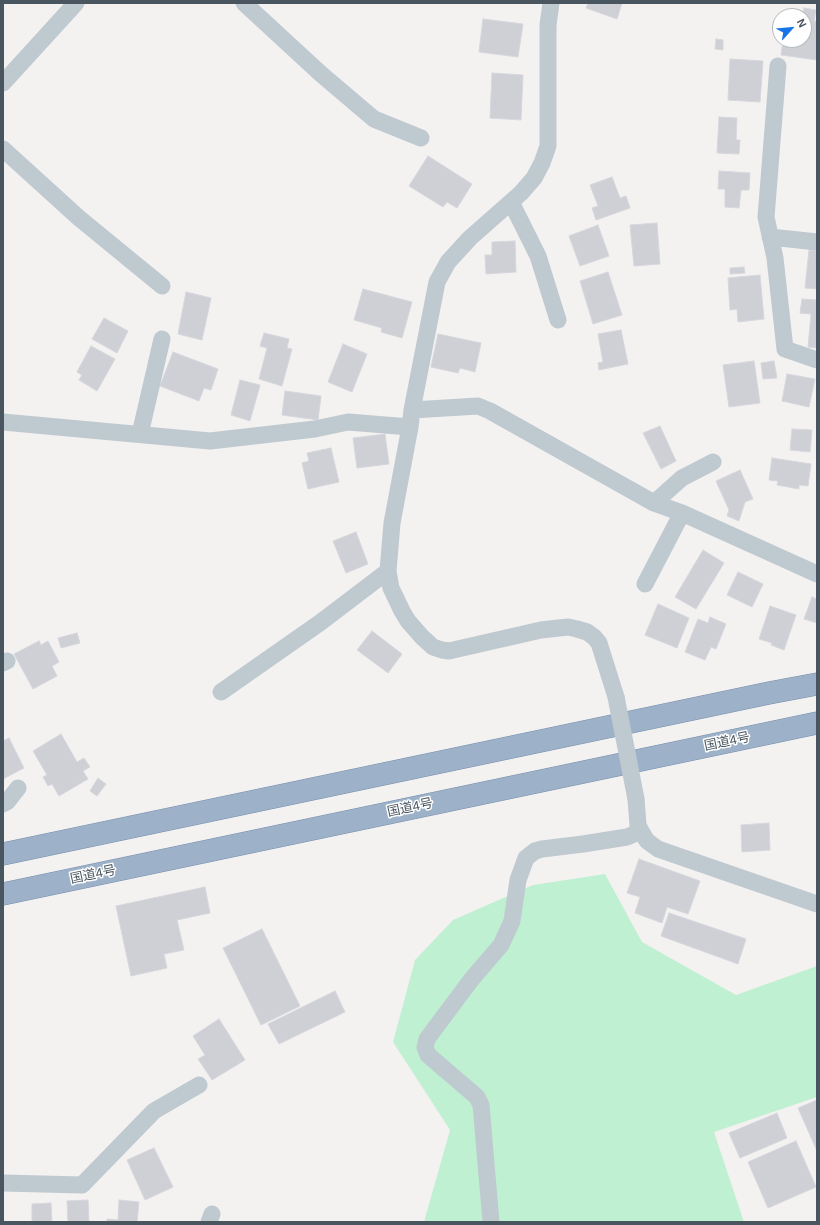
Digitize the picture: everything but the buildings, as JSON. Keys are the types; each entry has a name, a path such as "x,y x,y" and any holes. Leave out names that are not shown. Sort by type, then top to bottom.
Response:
{"highway":[{"path":"3,854 817,684"},
{"name":"国道4号","path":"3,894 817,723"}],"street":[{"path":"3,83 76,3"},
{"path":"244,3 321,74 374,119 421,138"},
{"path":"551,3 548,24 548,146 542,163 534,178 511,202 470,238 448,262 437,282 392,523 388,571 391,588 395,599 408,621 422,638 433,647 442,650 449,651 542,630 568,627 587,632 594,637 599,643 616,697 636,799 638,825 647,841 658,849 817,904"},
{"path":"778,66 766,217 775,258 785,349 817,360"},
{"path":"3,149 79,218 162,286"},
{"path":"511,202 538,256 558,320"},
{"path":"770,237 817,242"},
{"path":"140,434 162,339"},
{"path":"3,422 210,440 315,429 348,422 411,419 478,406 654,503 682,513 817,574"},
{"path":"654,503 682,478 713,462"},
{"path":"645,584 682,513"},
{"path":"221,692 320,622 388,571"},
{"path":"3,804 7,802 18,788"},
{"path":"491,1222 481,1105 477,1097 428,1055 425,1047 427,1040 471,980 501,945 512,920 518,880 526,858 535,851 542,849 627,837 641,831"},
{"path":"3,1183 82,1185 154,1111 199,1085"}],"green space":[{"path":"605,874 642,942 736,995 817,966 817,1097 714,1132 744,1222 424,1222 450,1130 393,1042 415,960 453,920 533,885"}]}
